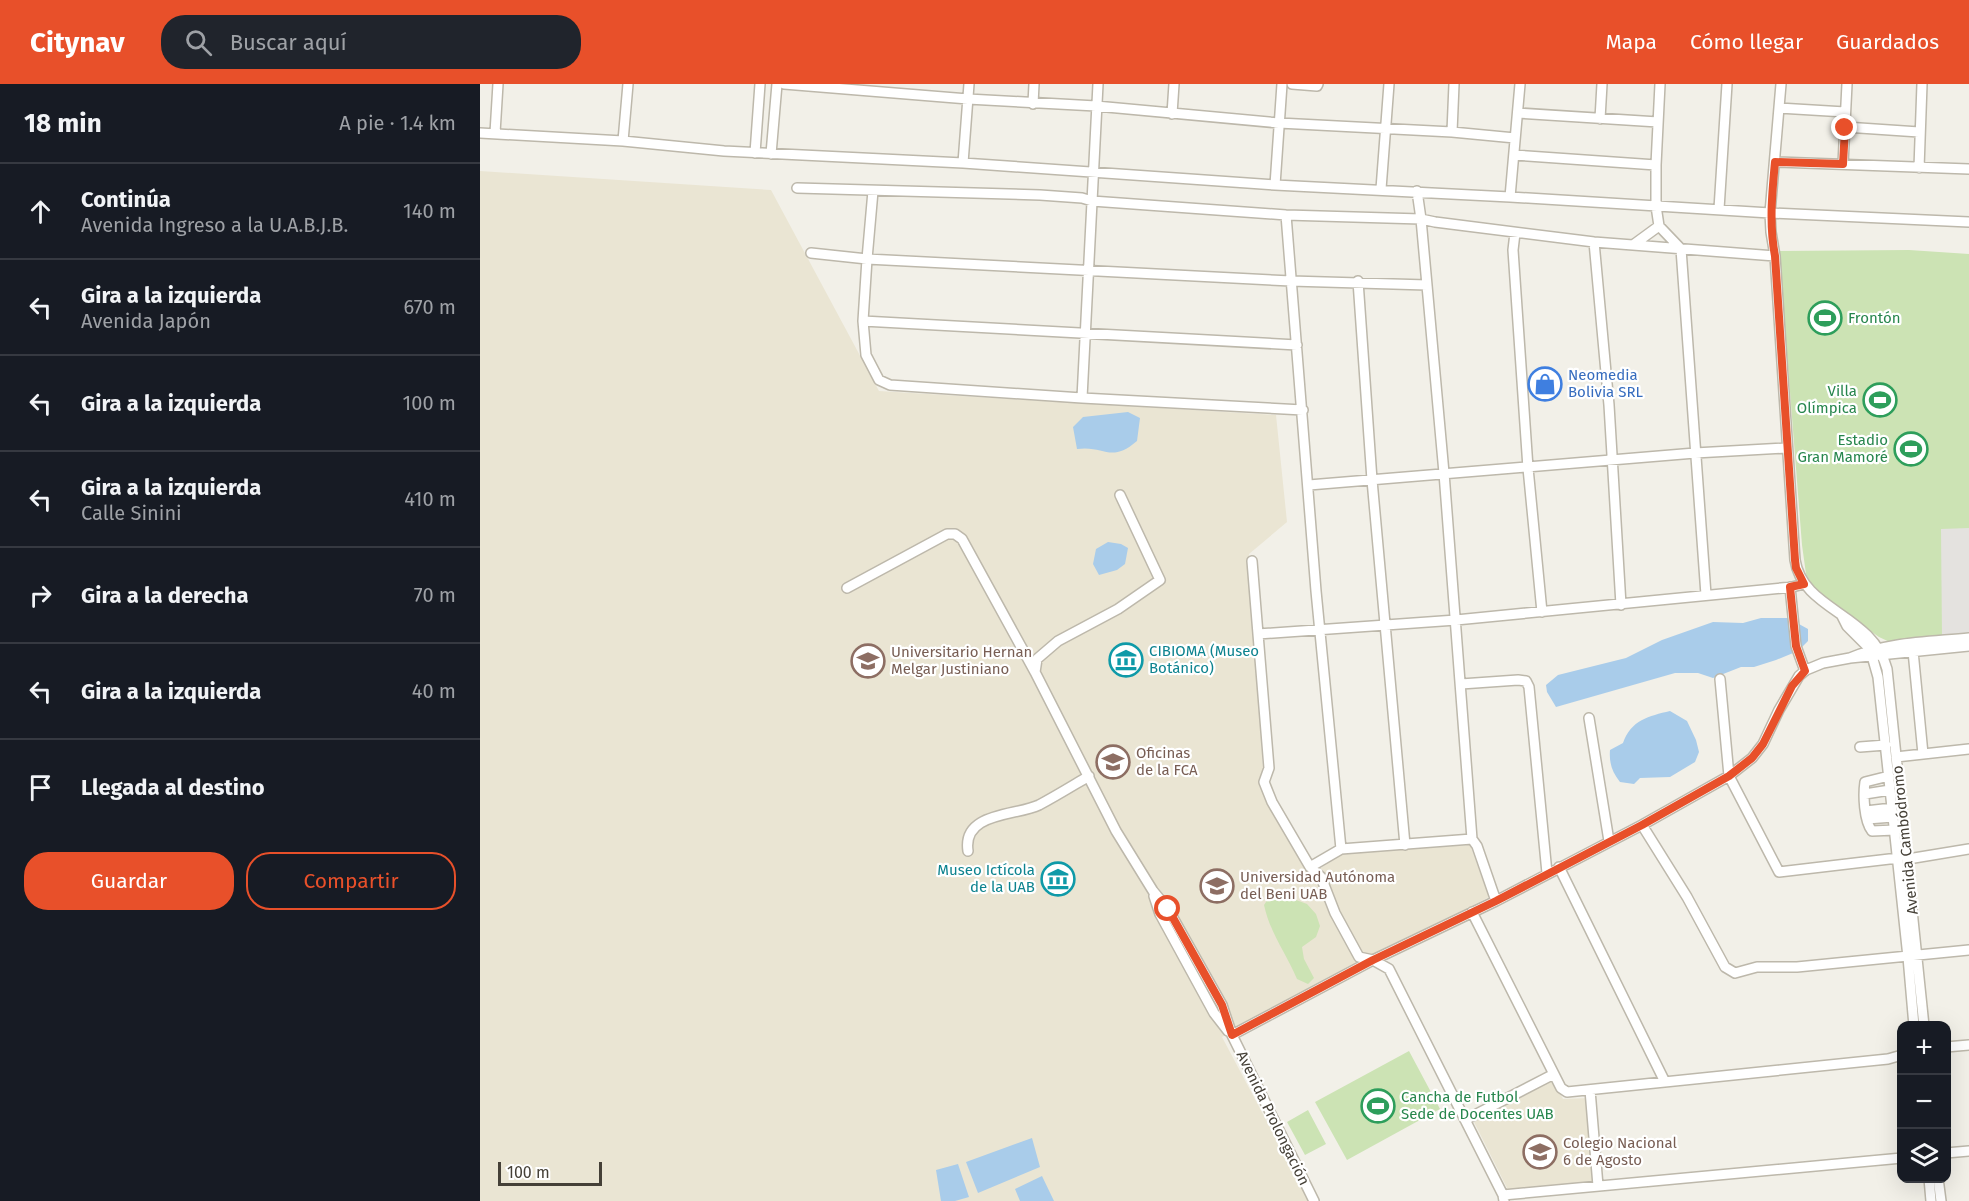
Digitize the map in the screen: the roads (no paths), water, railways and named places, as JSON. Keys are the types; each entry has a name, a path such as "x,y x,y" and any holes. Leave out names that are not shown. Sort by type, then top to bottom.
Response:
{"street":[{"path":"495,133 498,84"},
{"path":"623,141 628,84"},
{"path":"755,153 760,84"},
{"path":"771,154 777,84"},
{"path":"784,84 905,89 968,99 1096,106 1279,123 1452,132 1515,138"},
{"path":"963,164 969,84"},
{"path":"1033,104 1034,84"},
{"path":"1082,398 1098,84"},
{"path":"1172,114 1174,84"},
{"path":"1275,185 1282,84"},
{"path":"1292,84 1317,86 1318,84"},
{"path":"1381,189 1389,84"},
{"path":"1452,132 1454,84"},
{"path":"1510,197 1520,84"},
{"path":"1600,119 1602,84"},
{"path":"1660,84 1656,206 1659,226 1681,249 1706,595"},
{"path":"1719,209 1727,84"},
{"path":"1780,84 1770,216 1775,256 1786,448 1796,568 1804,584 1840,614 1847,626 1876,652 1969,646"},
{"path":"1843,164 1847,84"},
{"path":"1918,168 1922,84"},
{"path":"1779,108 1845,112"},
{"path":"1518,113 1658,122"},
{"path":"1845,128 1918,132"},
{"path":"480,133 623,141 755,153 1275,185 1719,209 1770,216 1969,222"},
{"path":"1514,155 1656,165"},
{"path":"1775,162 1969,169"},
{"path":"797,188 1040,195 1286,215 1421,219 1594,242 1775,256"},
{"path":"873,191 863,321 866,355 879,380 890,385 1303,410"},
{"path":"1417,191 1444,473 1472,839 1477,846 1496,901"},
{"path":"1286,215 1320,630 1341,849"},
{"path":"1634,245 1659,226"},
{"path":"1515,233 1513,250 1528,468 1542,612"},
{"path":"1594,242 1609,405 1621,605"},
{"path":"811,253 867,259 1292,281 1358,281 1427,285"},
{"path":"1358,281 1372,480 1405,845"},
{"path":"863,321 1297,345"},
{"path":"1309,485 1695,453 1786,448"},
{"path":"1035,672 1037,659 1058,641 1118,609 1160,580 1120,495"},
{"name":"Avenida Prolongación","path":"847,588 947,534 955,534 962,539 1035,672 1116,831 1153,891 1160,914 1208,1003 1232,1035 1314,1201"},
{"path":"1252,561 1269,768 1264,782 1272,802 1310,867 1321,877 1335,913 1359,957 1373,960 1389,969 1504,1198 1598,1186 1897,1158"},
{"path":"1258,634 1385,626 1621,605 1804,584"},
{"path":"1790,587 1796,646 1805,671"},
{"path":"1232,1035 1373,960 1496,901 1642,825 1729,776 1752,758 1763,744 1792,686 1805,671 1823,663 1876,652 1969,638"},
{"path":"1913,651 1923,754"},
{"name":"Avenida Cambódromo","path":"1876,652 1898,858 1923,1021"},
{"name":"Avenida Cambódromo","path":"1876,652 1887,669 1908,859 1914,1021"},
{"path":"1720,679 1729,776 1779,872 1898,858"},
{"path":"1461,684 1518,680 1526,681 1529,687 1547,873"},
{"path":"1589,718 1609,841"},
{"path":"1860,747 1886,745"},
{"path":"1896,757 1969,749"},
{"path":"968,851 968,837 986,820 1039,805 1089,776"},
{"path":"1889,776 1865,782 1867,815 1872,831 1895,830"},
{"path":"1865,794 1890,790"},
{"path":"1867,815 1893,812"},
{"path":"1642,825 1687,897 1725,967 1735,973 1756,967 1797,967 1969,950"},
{"path":"1310,867 1341,849 1472,839"},
{"path":"1908,859 1969,849"},
{"path":"1559,867 1665,1082"},
{"path":"1472,912 1561,1088 1567,1092 1897,1056"},
{"path":"1951,1047 1969,1045"},
{"path":"1465,1120 1554,1074"},
{"path":"1590,1090 1598,1186"},
{"path":"1951,1153 1969,1151"},
{"path":"1929,1183 1931,1201"},
{"path":"1939,1183 1941,1201"}],"water":[{"path":"1128,412 1140,418 1137,441 1128,448 1114,453 1087,448 1077,449 1073,427 1083,417"},
{"path":"1108,542 1121,544 1128,548 1125,564 1117,570 1099,575 1093,564 1096,549"},
{"path":"1761,618 1788,618 1808,629 1808,641 1798,651 1776,660 1754,667 1741,667 1713,678 1698,673 1675,673 1556,707 1547,692 1546,685 1558,675 1626,658 1662,640 1713,622 1743,623"},
{"path":"1670,711 1687,721 1699,752 1695,762 1670,777 1640,778 1634,784 1620,782 1612,767 1610,750 1623,743 1626,735 1642,720"},
{"path":"1032,1138 1040,1167 978,1193 966,1162"},
{"path":"958,1164 969,1197 955,1201 941,1201 936,1170"},
{"path":"1042,1176 1054,1201 1020,1201 1015,1189"}],"place":[{"name":"Frontón","path":"1825,318"},
{"name":"Neomedia Bolivia SRL","path":"1545,384"},
{"name":"Villa Olímpica","path":"1880,400"},
{"name":"Estadio Gran Mamoré","path":"1911,449"},
{"name":"CIBIOMA (Museo Botánico)","path":"1126,660"},
{"name":"Universitario Hernan Melgar Justiniano","path":"868,661"},
{"name":"Oficinas de la FCA","path":"1113,762"},
{"name":"Museo Ictícola de la UAB","path":"1058,879"},
{"name":"Universidad Autónoma del Beni UAB","path":"1217,886"},
{"name":"Cancha de Futbol Sede de Docentes UAB","path":"1378,1106"},
{"name":"Colegio Nacional 6 de Agosto","path":"1540,1152"}]}
